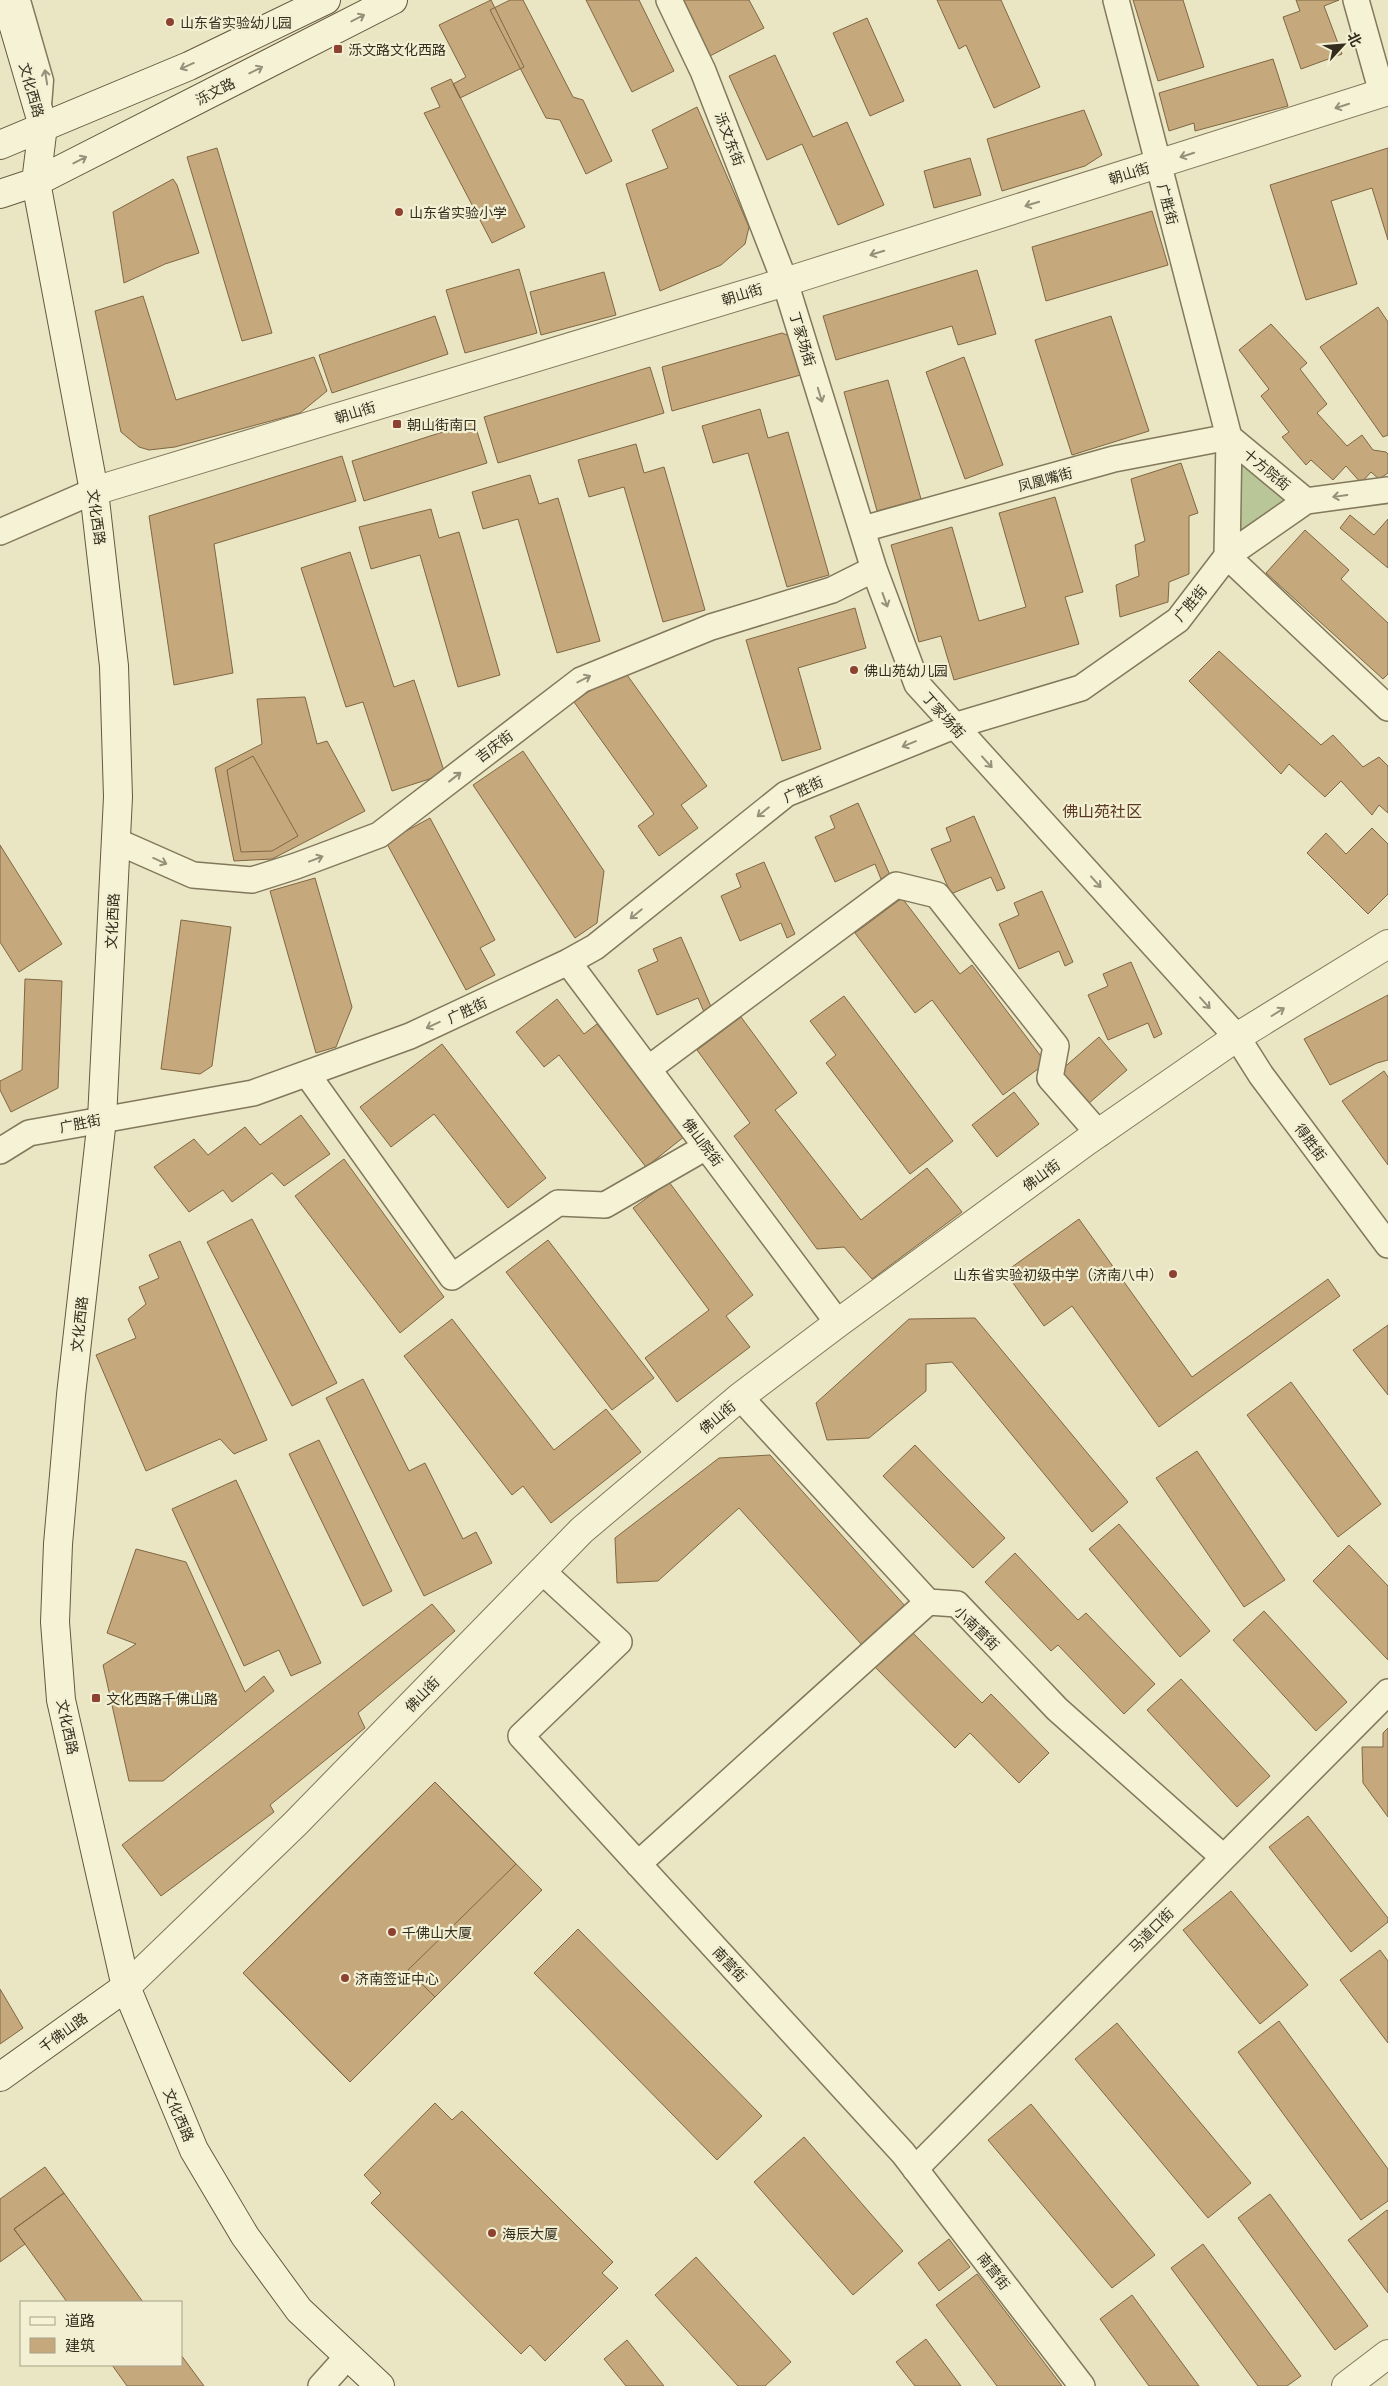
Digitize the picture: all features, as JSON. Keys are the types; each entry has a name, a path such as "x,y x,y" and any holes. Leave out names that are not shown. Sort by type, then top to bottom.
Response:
{"main road":[{"name":"文化西路","path":"6,0 43,126 36,182 94,491 114,666 118,797 102,1119 71,1395 58,1544 55,1622 61,1700 126,1987 194,2150 245,2236 299,2310 380,2386"},
{"path":"1,137 43,126 189,66 326,0"},
{"name":"泺文路","path":"0,194 36,182 394,0"},
{"name":"朝山街","path":"94,491 785,282 1385,92"},
{"name":"文化西路","path":"1,137 36,182"},
{"name":"佛山街","path":"126,1987 295,1824 582,1530 740,1397 838,1323 1099,1134 1237,1037 1388,944"},
{"name":"千佛山路","path":"0,2077 126,1987"},
{"path":"1346,2386 1388,2354"}],"street":[{"name":"泺文东街","path":"669,0 704,72 785,282"},
{"name":"广胜街","path":"3,1150 29,1133 253,1093 410,1036 568,962 595,946 786,794 954,726 1081,688 1178,620 1227,556 1228,436 1116,0"},
{"path":"1356,0 1385,92"},
{"name":"丁家场街","path":"785,282 874,569 916,684 1237,1037"},
{"name":"十方院街","path":"1228,436 1306,501"},
{"name":"凤凰嘴街","path":"862,529 1114,459 1228,436"},
{"name":"十方院街","path":"1227,556 1306,501 1388,490"},
{"path":"3,531 94,491"},
{"path":"1227,556 1388,708"},
{"name":"吉庆街","path":"116,841 193,875 252,880 296,866 379,835 581,680 711,627 832,590 874,569"},
{"path":"648,1069 896,884 937,895 1056,1046 1050,1078 1099,1134"},
{"name":"佛山院街","path":"568,962 838,1323"},
{"name":"得胜街","path":"1237,1037 1261,1075 1388,1245"},
{"path":"307,1074 452,1277 558,1204 605,1205 706,1147"},
{"path":"638,1864 928,1602 740,1397"},
{"name":"南营街","path":"542,1571 619,1642 521,1736 903,2153 1082,2386"},
{"name":"小南营街","path":"928,1602 957,1604 1057,1709 1223,1857"},
{"name":"马道口街","path":"915,2169 1388,1692"},
{"path":"321,2386 348,2356"}],"lane":[{"path":"24,0 48,80 43,126"}],"green space":[{"path":"1237,448 1294,497 1233,546"}],"building":[{"path":"491,0 524,67 460,98 453,84 466,77 439,25"},
{"path":"510,0 523,0 573,97 583,100 612,161 586,174 560,120 546,118 490,10"},
{"path":"586,0 639,0 674,71 632,92"},
{"path":"680,0 749,0 764,28 708,57"},
{"path":"937,0 1001,0 1040,87 994,108 966,45 959,49"},
{"path":"1133,0 1183,0 1204,67 1158,81"},
{"path":"1296,0 1339,0 1324,6 1342,54 1301,69 1283,17 1300,11"},
{"path":"867,18 904,101 870,116 833,33"},
{"path":"775,55 813,137 847,122 884,205 838,225 802,144 767,160 729,76"},
{"path":"1273,59 1288,106 1195,131 1194,123 1169,131 1159,93"},
{"path":"451,79 525,227 492,243 424,113 440,107 431,88"},
{"path":"697,107 749,227 745,244 721,265 660,291 626,184 668,168 652,130"},
{"path":"1084,110 1102,155 1085,166 1002,191 987,139"},
{"path":"217,148 272,333 242,341 187,157"},
{"path":"1388,148 1388,240 1372,188 1331,201 1357,284 1306,300 1270,185"},
{"path":"970,158 981,195 934,208 924,171"},
{"path":"173,179 177,185 199,253 165,264 124,283 113,212"},
{"path":"1152,211 1168,265 1046,301 1032,247"},
{"path":"519,269 537,333 465,353 446,290"},
{"path":"977,270 996,334 958,345 952,326 836,360 823,316"},
{"path":"604,272 616,315 541,335 530,292"},
{"path":"143,296 176,400 314,357 327,391 300,413 175,447 149,450 139,447 121,432 95,311"},
{"path":"1378,307 1388,322 1388,435 1383,437 1320,347"},
{"path":"435,316 448,354 332,393 319,355"},
{"path":"1111,316 1149,431 1072,455 1035,340"},
{"path":"1271,324 1307,363 1300,369 1327,404 1317,413 1347,446 1362,435 1373,450 1386,452 1388,454 1388,473 1379,479 1371,472 1361,483 1346,466 1333,480 1311,460 1306,465 1282,437 1289,432 1261,396 1269,389 1239,350"},
{"path":"782,333 795,338 804,374 672,411 662,367"},
{"path":"964,357 1003,465 965,479 926,372"},
{"path":"650,367 664,413 498,463 484,417"},
{"path":"888,380 921,499 877,511 844,392"},
{"path":"760,409 768,438 788,432 829,575 787,587 748,453 713,463 702,426"},
{"path":"474,422 487,463 364,501 352,461"},
{"path":"636,444 644,473 664,467 705,610 663,622 624,487 589,497 578,460"},
{"path":"342,456 356,501 214,544 233,673 174,685 149,516"},
{"path":"1181,463 1198,513 1189,516 1189,574 1169,582 1168,602 1120,617 1116,585 1139,576 1135,545 1145,541 1131,479"},
{"path":"530,475 539,504 558,498 600,641 557,653 518,519 483,529 472,492"},
{"path":"1055,497 1083,592 1065,597 1079,644 954,680 941,636 919,642 891,545 952,527 979,621 1026,607 999,513"},
{"path":"431,509 439,538 459,532 500,675 458,687 420,555 371,569 359,527"},
{"path":"1350,515 1374,535 1388,519 1388,568 1340,528"},
{"path":"1305,530 1349,570 1341,579 1388,623 1388,674 1383,679 1266,573"},
{"path":"350,552 394,687 414,680 445,774 392,791 363,702 346,707 301,568"},
{"path":"855,608 866,648 798,668 821,749 782,761 746,640"},
{"path":"1219,651 1321,745 1333,735 1363,767 1379,757 1388,766 1388,813 1379,805 1372,815 1341,781 1325,797 1289,764 1281,774 1189,681"},
{"path":"622,668 707,786 681,805 698,828 659,856 638,826 654,814 574,702"},
{"path":"305,697 317,744 327,741 365,811 272,859 234,861 215,768 262,744 257,699"},
{"path":"523,751 604,871 597,923 575,938 473,785"},
{"path":"253,756 298,836 272,851 241,852 227,770"},
{"path":"858,803 890,875 881,879 875,864 835,882 815,837 835,828 830,816"},
{"path":"974,816 1005,888 997,891 991,877 951,894 931,849 951,841 946,828"},
{"path":"430,818 495,940 480,948 495,975 466,990 386,842"},
{"path":"1372,828 1388,844 1388,894 1368,914 1307,853 1326,833 1346,854"},
{"path":"0,845 62,944 19,972 0,942"},
{"path":"764,862 795,934 787,938 781,923 740,941 721,896 741,887 736,874"},
{"path":"315,878 352,1007 336,1047 316,1053 270,891"},
{"path":"1042,891 1073,962 1065,966 1059,951 1019,969 999,924 1019,915 1014,903"},
{"path":"902,898 960,974 972,965 1046,1063 1003,1095 932,1000 915,1013 855,933"},
{"path":"181,920 231,927 212,1066 200,1074 161,1069"},
{"path":"681,937 712,1009 704,1012 698,998 657,1015 638,970 658,961 653,949"},
{"path":"1131,962 1162,1034 1154,1038 1148,1023 1108,1040 1088,995 1108,986 1103,974"},
{"path":"25,979 62,981 58,1088 11,1112 0,1090 0,1081 22,1070"},
{"path":"1388,995 1388,1060 1377,1063 1330,1085 1304,1039"},
{"path":"844,996 953,1141 910,1174 826,1063 836,1055 810,1021"},
{"path":"557,999 584,1034 597,1024 685,1136 646,1167 559,1055 544,1067 516,1032"},
{"path":"741,1017 797,1093 775,1110 861,1220 927,1168 962,1212 872,1279 844,1247 817,1249 734,1136 750,1123 697,1050"},
{"path":"1099,1037 1127,1070 1088,1104 1060,1071"},
{"path":"442,1044 546,1178 508,1208 434,1114 391,1147 360,1107"},
{"path":"1384,1071 1388,1077 1388,1165 1342,1101"},
{"path":"1014,1092 1039,1124 997,1157 972,1125"},
{"path":"301,1115 330,1154 284,1186 272,1173 232,1202 223,1190 189,1212 154,1167 194,1139 208,1155 245,1127 260,1145"},
{"path":"344,1159 444,1297 400,1333 295,1196"},
{"path":"669,1182 753,1295 726,1316 750,1347 677,1402 645,1358 709,1310 633,1208"},
{"path":"252,1219 337,1383 292,1406 207,1242"},
{"path":"1079,1219 1192,1377 1328,1279 1340,1296 1159,1427 1072,1306 1044,1326 1005,1272"},
{"path":"548,1240 654,1378 612,1410 506,1272"},
{"path":"180,1241 267,1440 234,1454 220,1439 146,1471 96,1355 136,1338 128,1319 146,1304 139,1287 159,1278 149,1255"},
{"path":"975,1318 1128,1502 1092,1532 952,1362 926,1364 926,1391 869,1438 827,1440 816,1403 909,1319"},
{"path":"452,1319 554,1450 606,1409 641,1452 551,1523 523,1486 512,1495 404,1356"},
{"path":"1388,1325 1388,1395 1353,1350"},
{"path":"363,1379 409,1471 425,1463 463,1539 476,1532 492,1563 424,1596 326,1398"},
{"path":"1291,1382 1381,1504 1338,1537 1247,1415"},
{"path":"319,1440 392,1591 363,1606 289,1454"},
{"path":"915,1445 1005,1538 973,1568 883,1476"},
{"path":"1197,1451 1285,1580 1244,1607 1156,1478"},
{"path":"770,1455 905,1606 862,1645 739,1508 658,1581 617,1583 615,1538 719,1458"},
{"path":"236,1480 321,1663 291,1676 279,1650 244,1666 172,1509"},
{"path":"1119,1524 1210,1631 1180,1657 1089,1549"},
{"path":"1349,1545 1388,1586 1388,1660 1313,1581"},
{"path":"136,1549 186,1562 245,1692 264,1676 274,1691 163,1781 129,1781 103,1665 136,1644 107,1633"},
{"path":"1015,1553 1078,1620 1086,1613 1155,1684 1124,1714 1058,1645 1051,1651 985,1582"},
{"path":"432,1604 455,1631 358,1713 365,1728 270,1805 274,1812 161,1896 122,1845"},
{"path":"1264,1611 1347,1702 1316,1731 1233,1640"},
{"path":"909,1629 982,1703 991,1694 1049,1753 1019,1783 970,1733 955,1748 873,1665"},
{"path":"1181,1679 1270,1776 1237,1807 1147,1710"},
{"path":"1388,1728 1388,1817 1363,1783 1362,1747 1383,1747 1383,1733"},
{"name":"千佛山大厦","path":"435,1782 516,1864 408,1970 435,1997 350,2082 243,1973"},
{"name":"千佛山大厦","path":"435,1782 542,1890 350,2082 243,1973"},
{"path":"1308,1816 1388,1918 1388,1922 1351,1952 1269,1847"},
{"path":"1231,1891 1308,1985 1260,2024 1183,1930"},
{"path":"578,1929 762,2116 717,2160 534,1973"},
{"path":"1380,1950 1388,1961 1388,2043 1340,1980"},
{"path":"0,1989 23,2028 0,2044"},
{"path":"1279,2021 1388,2169 1388,2201 1361,2220 1238,2052"},
{"path":"1117,2023 1251,2183 1208,2218 1075,2059"},
{"name":"海辰大厦","path":"435,2103 452,2120 462,2111 613,2262 602,2273 618,2288 545,2361 530,2345 521,2354 371,2203 381,2193 364,2175"},
{"path":"1031,2104 1155,2255 1112,2288 988,2140"},
{"path":"804,2137 903,2251 853,2295 754,2182"},
{"path":"45,2167 64,2193 14,2229 25,2244 0,2262 0,2199"},
{"path":"64,2193 142,2301 66,2301 14,2229"},
{"path":"1270,2194 1368,2326 1335,2350 1238,2218"},
{"path":"1388,2211 1388,2293 1348,2240"},
{"path":"949,2239 970,2267 939,2291 918,2263"},
{"path":"1203,2244 1301,2376 1287,2386 1258,2386 1171,2268"},
{"path":"696,2257 791,2362 765,2386 738,2386 655,2295"},
{"path":"977,2274 1062,2386 997,2386 936,2305"},
{"path":"1132,2295 1199,2386 1149,2386 1100,2319"},
{"path":"926,2339 961,2386 915,2386 896,2362"},
{"path":"627,2340 664,2386 626,2386 604,2359"},
{"path":"182,2356 204,2386 127,2386 113,2366 182,2366"}],"place":[{"name":"山东省实验幼儿园","path":"170,22"},
{"name":"泺文路文化西路","path":"338,49"},
{"name":"山东省实验小学","path":"399,212"},
{"name":"朝山街南口","path":"397,424"},
{"name":"佛山苑幼儿园","path":"854,670"},
{"name":"山东省实验初级中学（济南八中）","path":"1173,1274"},
{"name":"文化西路千佛山路","path":"96,1698"},
{"name":"千佛山大厦","path":"392,1932"},
{"name":"济南签证中心","path":"345,1978"},
{"name":"海辰大厦","path":"492,2233"}],"district":[{"name":"佛山苑社区","path":"1102,811"}]}
